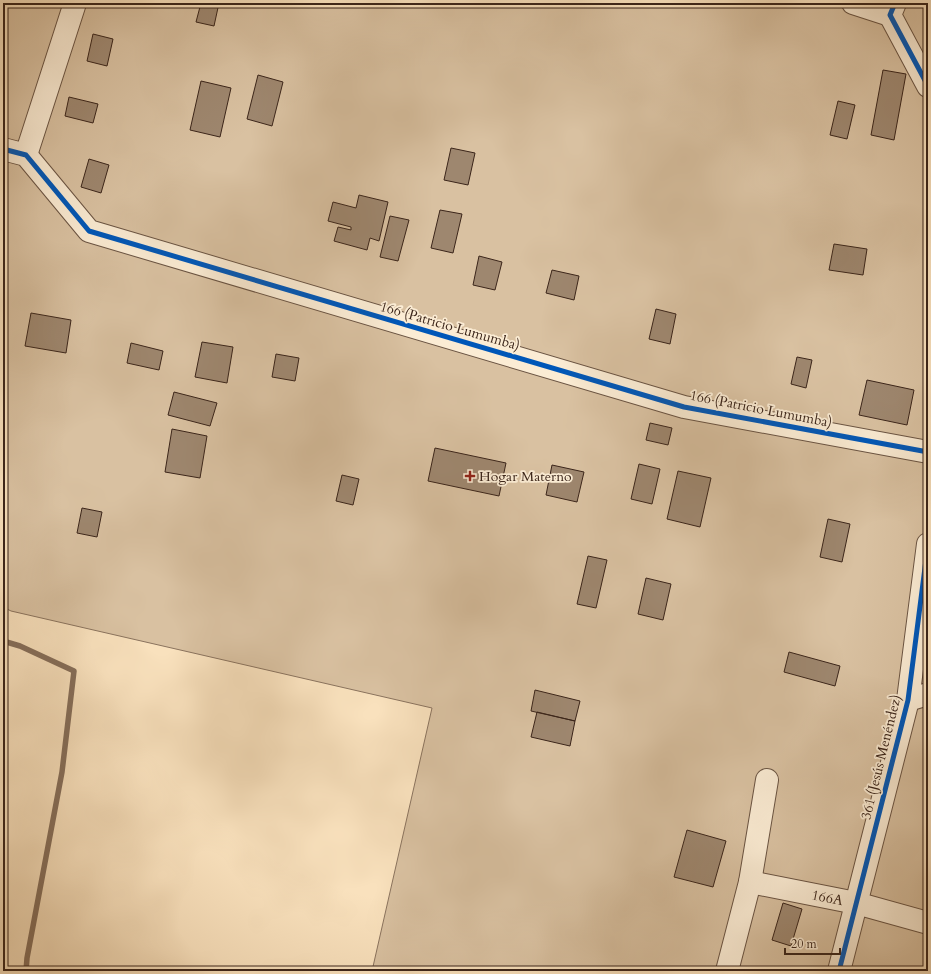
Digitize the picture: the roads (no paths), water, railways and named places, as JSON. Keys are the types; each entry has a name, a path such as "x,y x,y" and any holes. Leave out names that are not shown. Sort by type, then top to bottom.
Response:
{"street":[{"path":"3,148 26,155 75,3"},
{"path":"853,3 892,9 928,86"},
{"name":"166 (Patricio Lumumba)","path":"26,155 89,231 684,407 928,452"},
{"name":"361 (Jesús Menéndez)","path":"839,971 856,903 918,697 928,544"},
{"path":"727,971 750,882 767,780"},
{"name":"166A","path":"750,882 856,903 928,923"}],"waterway":[{"path":"3,641 20,646 74,671 62,772 27,958 26,971"}],"place":[{"name":"Hogar Materno","path":"470,476"}]}
